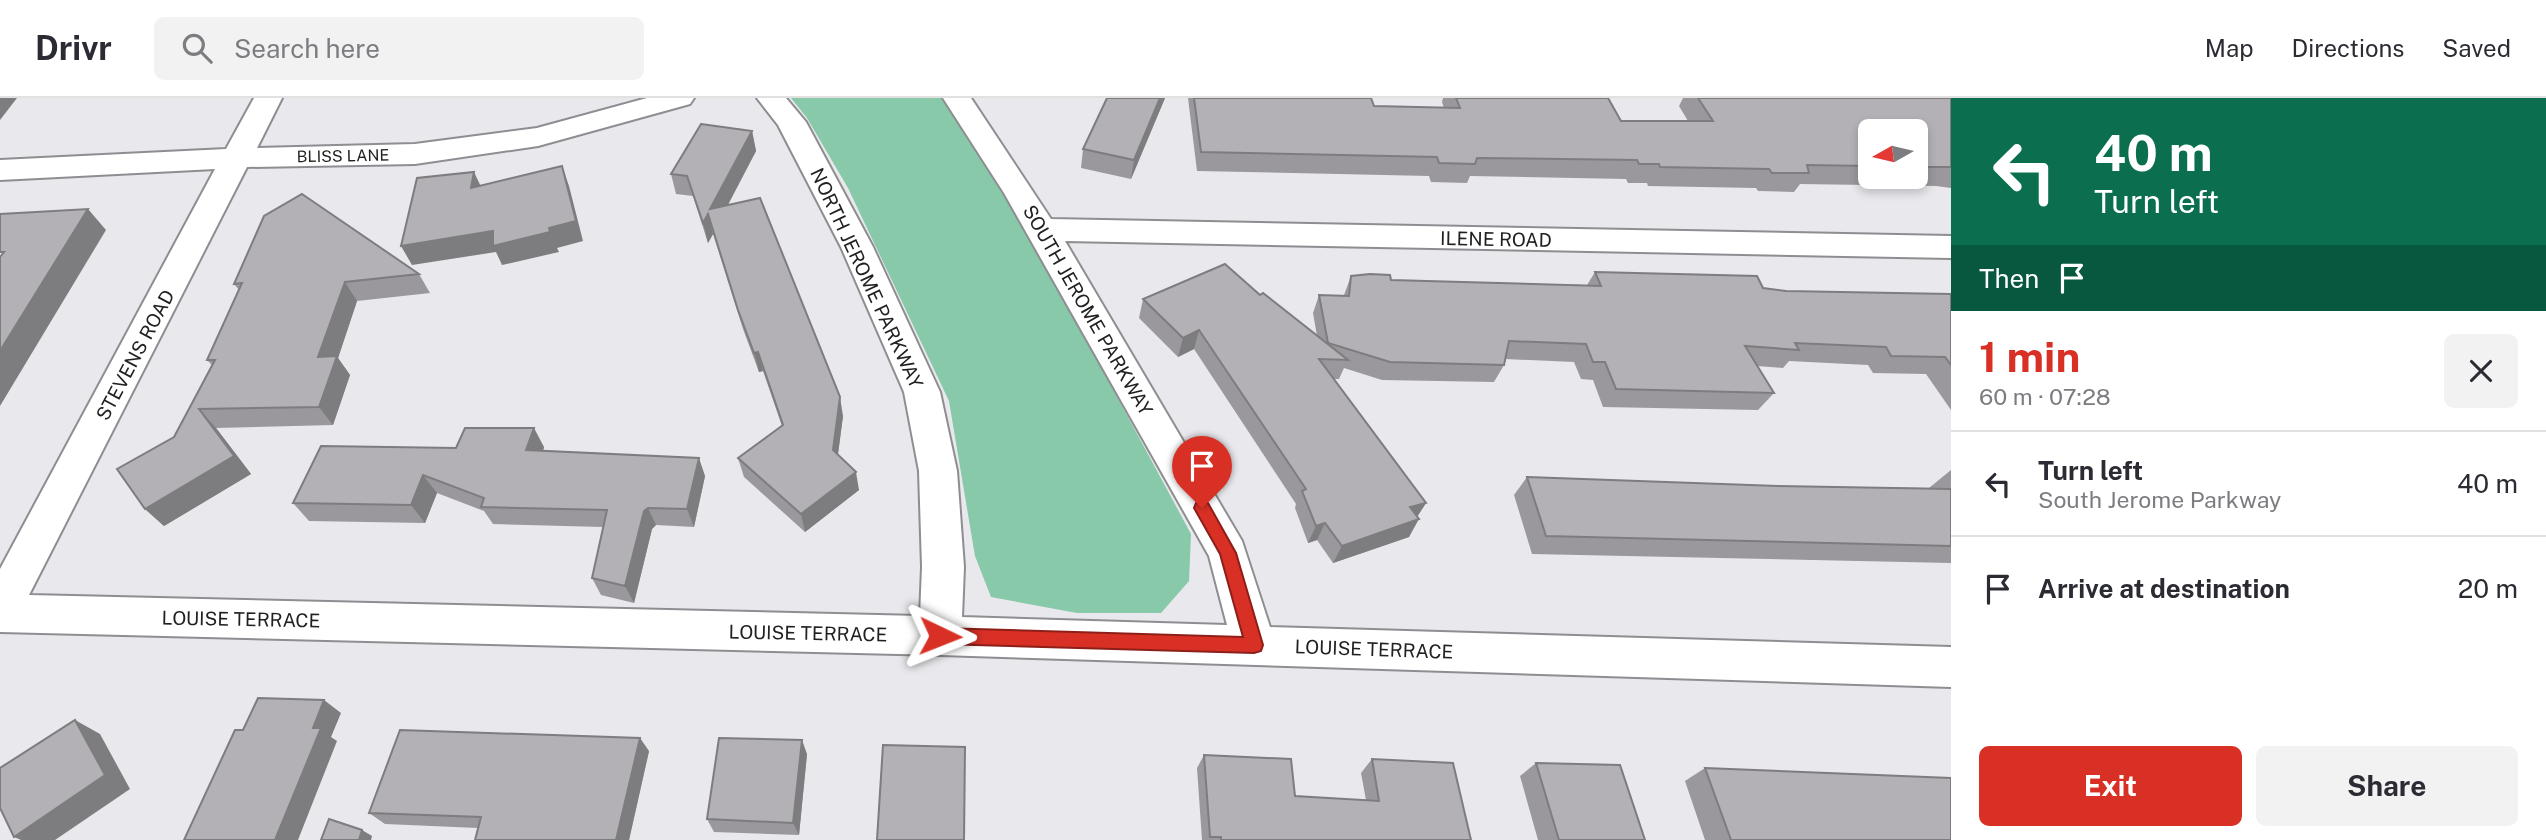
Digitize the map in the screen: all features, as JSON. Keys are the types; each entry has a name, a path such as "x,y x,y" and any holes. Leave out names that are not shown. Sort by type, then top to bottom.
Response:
{"street":[{"name":"STEVENS ROAD","path":"0,612 268,98"},
{"name":"BLISS LANE","path":"0,170 239,158 415,154 538,137 680,98"},
{"name":"NORTH JEROME PARKWAY","path":"771,98 791,122 851,236 922,392 938,471 943,567 940,636"},
{"name":"SOUTH JEROME PARKWAY","path":"957,98 1006,170 1228,553 1254,645"},
{"name":"ILENE ROAD","path":"1040,230 1951,247"},
{"name":"LOUISE TERRACE","path":"0,612 940,636 1951,667"}],"green space":[{"path":"791,98 944,98 1037,248 1191,534 1189,581 1161,613 1077,613 991,597 975,556 949,401 848,188 807,118"}],"building":[{"path":"1107,98 1160,98 1134,160 1083,149"},
{"path":"1194,98 1371,98 1374,106 1460,108 1456,98 1608,98 1621,121 1713,121 1698,98 1951,98 1951,167 1928,167 1928,119 1858,119 1858,166 1807,165 1809,173 1772,173 1769,169 1660,167 1659,164 1639,164 1637,160 1477,158 1475,164 1439,163 1437,157 1201,152"},
{"path":"701,124 752,131 710,209 760,198 840,397 833,450 856,472 801,514 738,458 783,425 758,352 754,353 738,310 708,214 703,223 687,176 671,174"},
{"path":"562,166 576,221 549,228 550,232 493,246 493,231 401,246 417,178 474,172 471,188"},
{"path":"302,194 419,274 345,282 318,357 337,356 319,407 199,409 234,456 145,509 117,469 174,437 215,360 207,360 242,283 234,284 264,216"},
{"path":"88,209 0,351 0,257 4,252 0,252 0,214"},
{"path":"1225,264 1260,295 1263,293 1348,360 1319,359 1426,503 1410,507 1419,519 1342,546 1325,523 1316,526 1302,491 1306,489 1199,330 1183,338 1143,299"},
{"path":"1595,272 1757,276 1763,288 1786,291 1951,294 1951,365 1945,357 1891,356 1886,347 1795,343 1799,350 1745,346 1774,393 1616,389 1605,362 1593,362 1586,344 1509,341 1504,365 1390,362 1328,343 1319,295 1349,296 1351,276 1370,274 1390,275 1391,280 1601,286"},
{"path":"465,428 534,428 526,450 699,458 687,509 648,508 644,511 625,586 592,578 607,510 481,507 484,498 423,475 411,505 293,503 321,446 456,448"},
{"path":"1527,477 1951,489 1951,546 1546,536"},
{"path":"258,698 324,700 313,728 321,728 275,840 184,840 235,730 243,730"},
{"path":"75,720 105,775 14,837 0,808 0,768"},
{"path":"400,730 640,738 616,840 475,840 481,817 369,813"},
{"path":"719,738 802,740 793,823 707,819"},
{"path":"883,745 965,747 964,840 877,840"},
{"path":"1204,755 1291,759 1295,796 1379,801 1372,759 1453,763 1471,840 1221,840 1221,837 1210,837"},
{"path":"1536,763 1620,765 1645,840 1559,840"},
{"path":"1705,768 1951,778 1951,840 1731,840"},
{"path":"329,819 362,830 359,840 321,840"}],"route":[{"path":"940,636 1254,645 1228,553 1202,508"}]}
